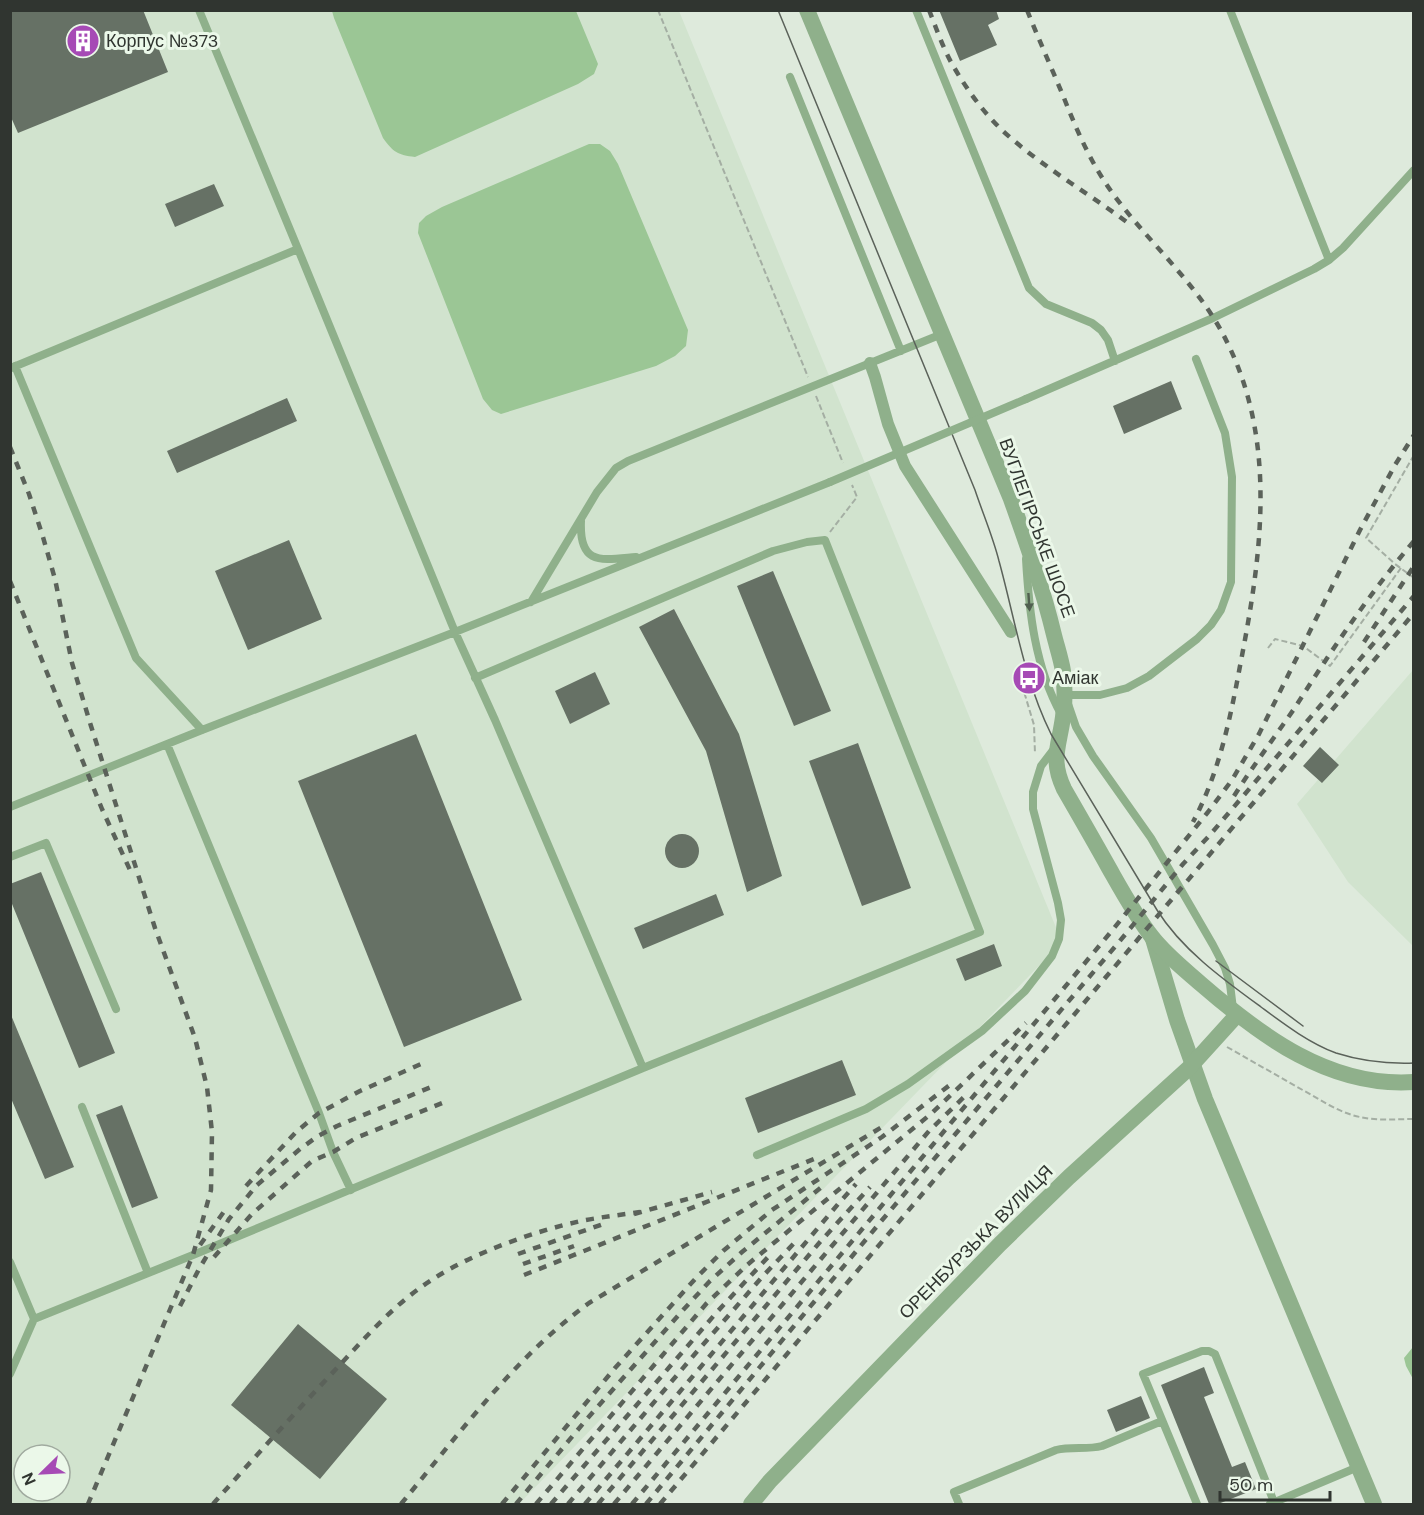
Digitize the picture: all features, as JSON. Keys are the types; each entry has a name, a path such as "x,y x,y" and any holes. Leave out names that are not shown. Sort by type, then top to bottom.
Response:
{"street":[{"name":"ВУГЛЕГІРСЬКЕ ШОСЕ","path":"807,10 1011,500 1051,619 1062,669 1065,695 1056,755 1059,777 1118,885 1153,939 1235,1014 1304,1058 1329,1070 1379,1082 1413,1082"},
{"path":"870,363 888,424 905,466 1011,632"},
{"path":"1153,939 1192,1065 1374,1504"},
{"name":"ОРЕНБУРЗЬКА ВУЛИЦЯ","path":"751,1504 770,1481 1000,1244 1069,1177 1192,1065 1235,1014"}],"lane":[{"path":"199,10 455,632 500,731 643,1068"},
{"path":"916,10 1029,288 1046,304 1092,323 1101,330 1108,340 1115,361"},
{"path":"1230,10 1329,260"},
{"path":"790,77 901,351"},
{"path":"10,807 830,482 1213,318 1329,260 1342,249 1413,170"},
{"path":"202,730 136,658 13,367 298,249"},
{"path":"531,602 581,518 616,468 627,461 942,334"},
{"path":"1196,359 1225,433 1232,477 1231,582 1221,610 1197,639 1149,676 1126,688 1100,695 1065,695 1076,727 1093,756 1151,838 1213,945 1225,968 1235,1014"},
{"path":"581,518 580,538 583,546 591,555 607,560 644,557"},
{"path":"10,1374 34,1319 980,932 825,540 772,551 476,678"},
{"path":"1026,543 1030,613 1034,636 1052,698 1063,718"},
{"path":"167,744 315,1102 333,1152 351,1190"},
{"path":"757,1155 866,1109 908,1084 982,1031 1025,991 1052,956 1059,939 1061,920 1033,809 1033,792 1041,766 1057,744"},
{"path":"10,857 46,843 116,1010"},
{"path":"82,1107 148,1273"},
{"path":"10,1262 34,1319"},
{"path":"1197,1504 1143,1374 1202,1351 1215,1354 1272,1503 1358,1467"},
{"path":"959,1504 954,1492 995,1475 1063,1448 1102,1446 1162,1421"}],"path":[{"path":"657,10 843,464"},
{"path":"1413,455 1366,538 1413,578"},
{"path":"825,540 857,497 853,486"},
{"path":"1268,648 1275,639 1303,646 1330,666 1401,568"},
{"path":"1029,678 1022,685 1034,725 1036,779"},
{"path":"1214,1040 1344,1112 1361,1118 1413,1119"}],"shaded area":[{"path":"10,11 679,11 1062,942 519,1504 11,1504"},
{"path":"332,11 576,11 598,64 594,74 578,84 415,157 409,156 396,152 383,138"},
{"path":"589,144 600,144 610,151 618,164 688,330 686,346 675,356 656,366 501,414 492,410 483,399 418,233 419,223 442,207"},
{"path":"1413,670 1413,946 1348,882 1297,804"},
{"path":"1413,1347 1413,1379 1404,1358"}],"building":[{"name":"Корпус №373","path":"10,10 143,10 168,72 18,133 10,115"},
{"path":"939,10 996,10 999,19 988,25 997,45 960,61"},
{"path":"214,184 224,206 175,227 165,204"},
{"path":"1171,381 1182,409 1124,434 1113,406"},
{"path":"287,398 297,421 177,473 167,451"},
{"path":"289,540 322,619 248,650 215,571"},
{"path":"773,571 831,711 794,726 737,586"},
{"path":"674,609 739,734 782,876 747,892 706,751 639,627"},
{"path":"595,672 610,704 570,724 555,691"},
{"path":"416,734 522,1000 404,1047 298,781"},
{"path":"858,743 911,888 862,906 809,761"},
{"path":"1320,747 1339,765 1322,783 1303,766"},
{"path":"682,834 694,839 699,851 694,863 682,868 670,863 665,851 670,839"},
{"path":"41,872 115,1053 79,1068 10,899 10,884"},
{"path":"716,894 724,915 643,949 634,928"},
{"path":"994,944 1002,966 965,981 956,959"},
{"path":"11,1015 74,1167 45,1179 10,1096"},
{"path":"842,1060 856,1095 758,1133 745,1098"},
{"path":"122,1105 158,1198 132,1208 96,1115"},
{"path":"298,1324 387,1399 320,1479 231,1405"},
{"path":"1204,1367 1214,1393 1204,1397 1232,1467 1245,1462 1256,1489 1218,1504 1209,1504 1161,1385"},
{"path":"1141,1396 1150,1418 1116,1432 1107,1410"}],"tram line":[{"path":"778,10 975,490 997,552 1027,671 1042,713 1051,734 1157,910 1167,925 1191,951 1218,975 1306,1039 1336,1053 1355,1058 1414,1063"},
{"path":"1216,961 1303,1026"}],"railway":[{"path":"929,10 955,69 977,102 996,124 1034,157 1132,226"},
{"path":"1027,10 1091,158 1125,210 1188,282 1215,321 1227,342 1243,381 1254,421 1259,461 1259,543 1248,625 1228,726 1210,785 1193,822"},
{"path":"632,1504 1110,933 1232,780 1259,734 1360,530 1414,435"},
{"path":"10,447 43,537 55,579 72,663 91,726 155,928 195,1038 207,1087 212,1132 211,1190 193,1255 88,1504"},
{"path":"1234,796 1351,623 1414,541"},
{"path":"1364,642 1414,566"},
{"path":"10,581 102,809 130,870"},
{"path":"646,1504 1183,864 1414,596"},
{"path":"660,1504 1414,613"},
{"path":"536,1504 706,1304 747,1265 932,1113 1026,1023"},
{"path":"246,1186 296,1132 319,1113 360,1091 421,1064"},
{"path":"502,1504 615,1368 723,1251 772,1210 882,1137 955,1081"},
{"path":"180,1306 229,1219 257,1185 318,1136 436,1085"},
{"path":"614,1504 929,1131 965,1096"},
{"path":"214,1257 252,1214 312,1161 356,1138 447,1101"},
{"path":"401,1504 512,1372 562,1324 589,1303 882,1127"},
{"path":"524,1275 819,1157"},
{"path":"585,1504 856,1184"},
{"path":"516,1504 586,1420 710,1281 824,1185"},
{"path":"598,1504 820,1242 870,1187"},
{"path":"634,1214 712,1192"},
{"path":"200,1245 228,1206"},
{"path":"213,1504 370,1333 419,1288 467,1260 525,1237 581,1221 640,1212"},
{"path":"518,1254 606,1223"},
{"path":"568,1504 694,1355 798,1239"},
{"path":"523,1264 574,1246"},
{"path":"551,1504 717,1312 769,1256"}],"place":[{"name":"Корпус №373","path":"83,41"},
{"name":"Аміак","path":"1029,678"}]}
